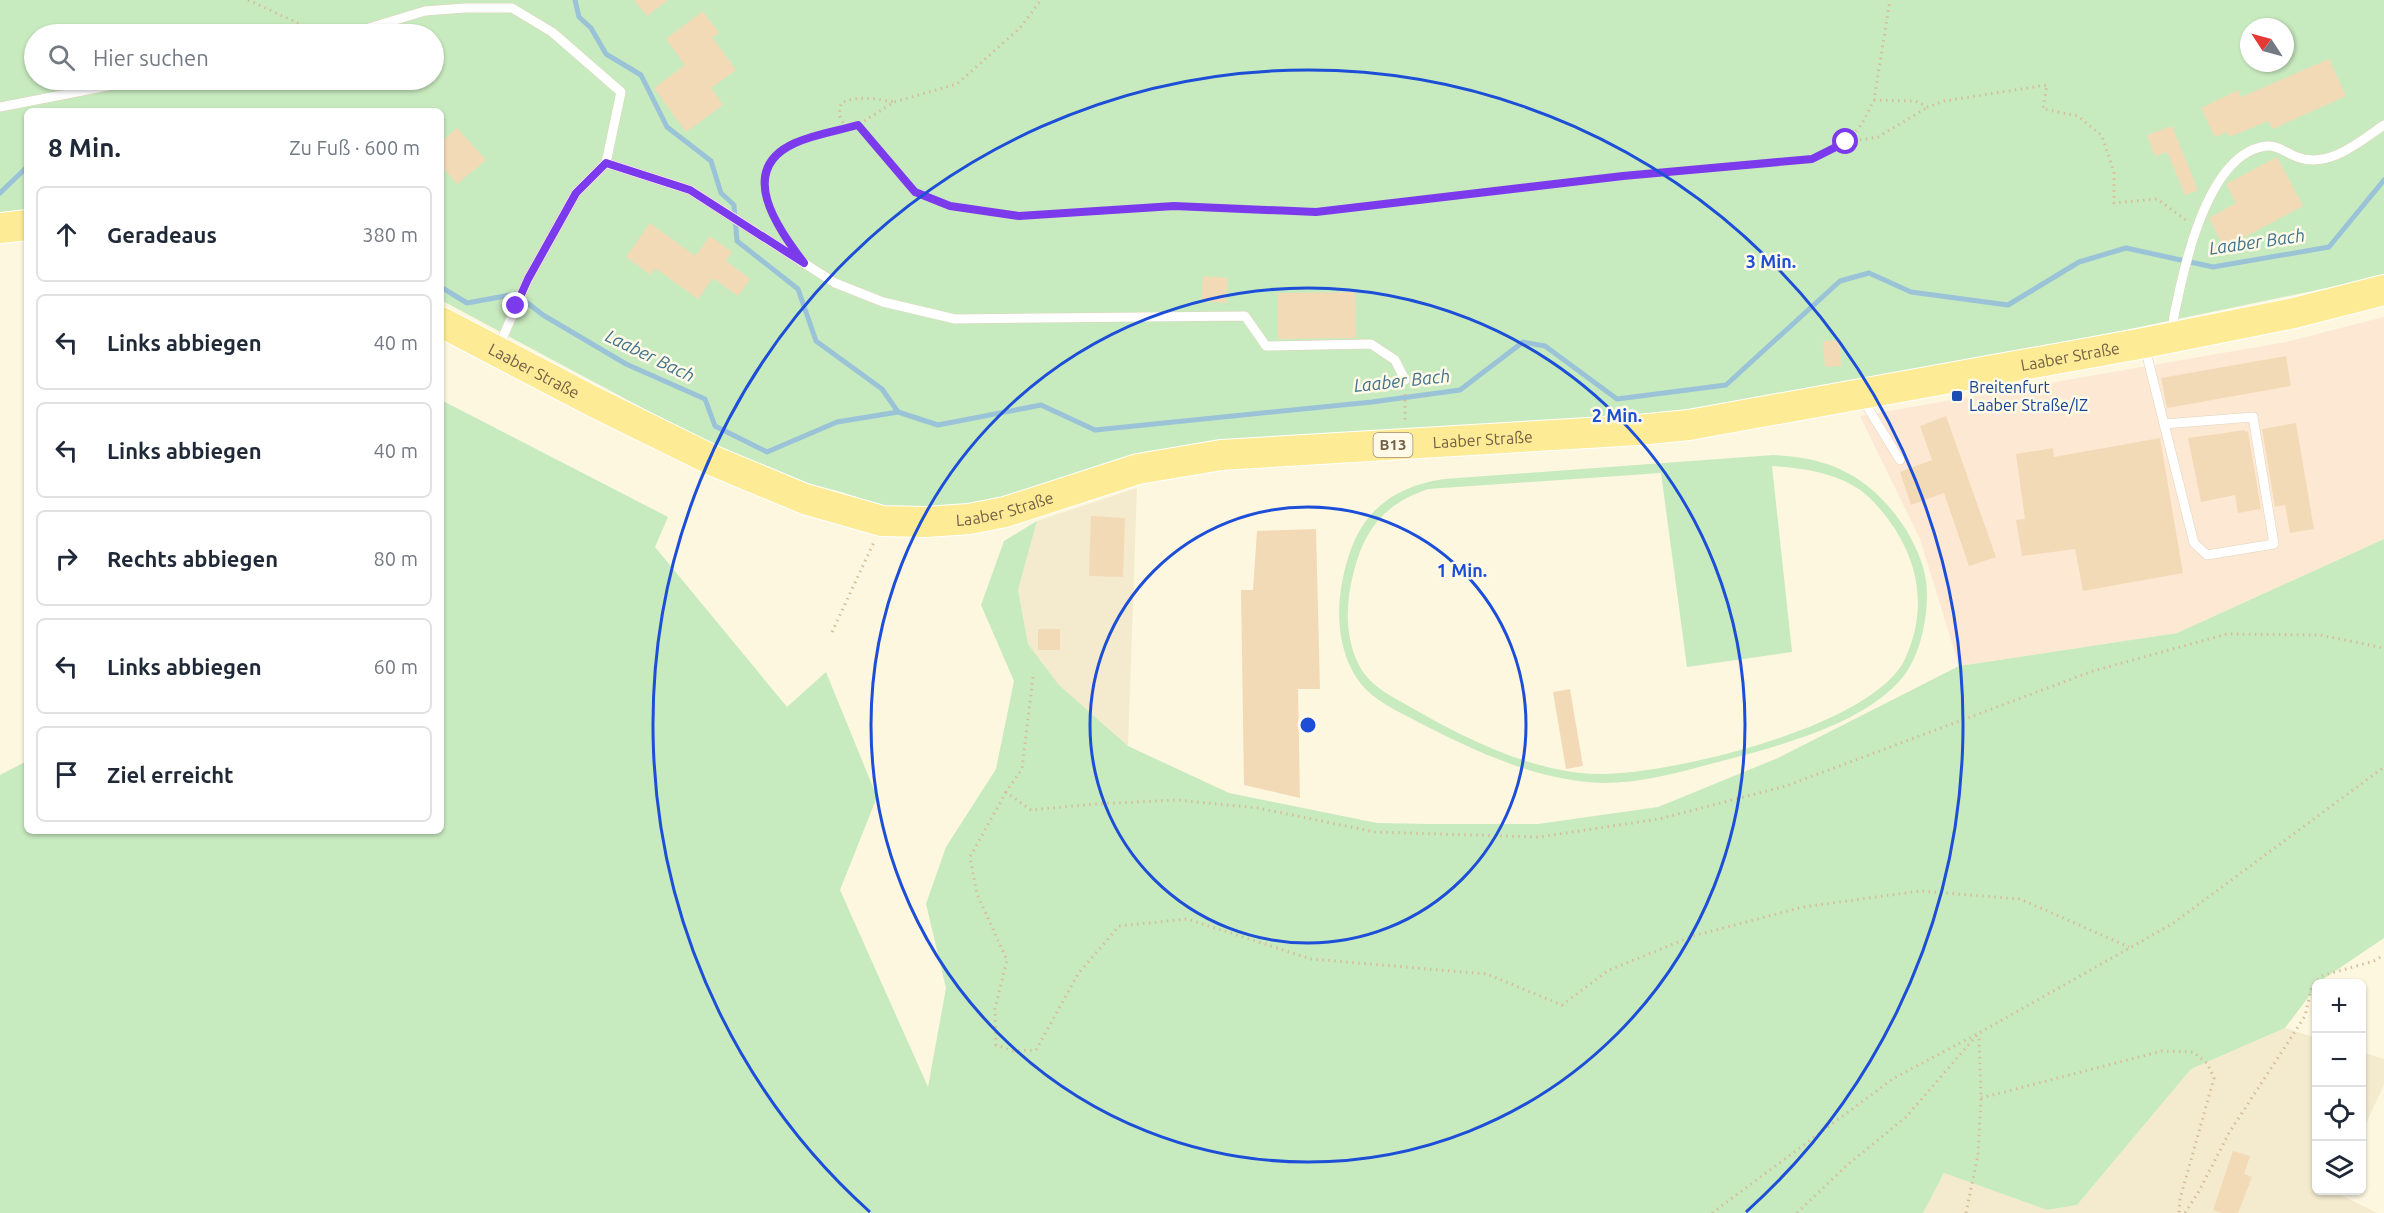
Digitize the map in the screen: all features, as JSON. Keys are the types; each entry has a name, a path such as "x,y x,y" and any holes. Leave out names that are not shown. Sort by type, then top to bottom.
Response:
{"main road":[{"path":"0,228 24,225"},
{"name":"Laaber Straße","path":"444,324 614,412 767,485 805,499 882,521 926,522 969,519 1005,512 1138,469 1221,455 1638,430 1689,424 2157,340 2294,313 2384,290"}],"lane":[{"path":"382,24 425,11 512,8 552,32 621,92 606,163 576,193 528,279 496,351"},
{"path":"0,107 87,90"},
{"path":"2164,424 2253,417 2274,544 2207,555 2194,543 2164,424 2157,340 2197,228 2218,181 2236,162 2251,151 2267,146 2312,161 2332,157 2356,145 2384,125"},
{"path":"606,163 690,190 835,283 883,302 955,319 1245,316 1266,346 1371,344 1395,360 1405,380"},
{"path":"1866,392 1868,408 1900,460"}],"path":[{"path":"248,0 300,24"},
{"path":"804,263 781,232 767,203 764,175 775,156 794,143 858,125 894,102 957,84 1020,28 1041,0"},
{"path":"1846,142 1862,124 1874,100 1890,0"},
{"path":"858,125 915,192 950,206 1019,216 1174,206 1316,212 1634,175 1812,159 1846,142 1878,137 1928,107 1944,101 2047,85 2043,109 2078,116 2102,136 2114,172 2115,203 2157,199 2197,228"},
{"path":"846,128 839,115 841,103 852,98 894,102"},
{"path":"1874,100 1915,101 1928,107"},
{"path":"1405,380 1406,416"},
{"path":"832,632 882,521"},
{"path":"1006,792 1031,810 1177,800 1258,808 1375,832 1539,837 1659,819 1786,786 2093,671 2227,634 2320,635 2384,648"},
{"path":"1033,677 1022,770 1006,792 970,857 977,894 1007,960 994,1009 996,1045 1013,1051 1036,1050 1078,974 1119,926 1187,919 1311,959 1487,974 1562,1005 1610,970 1693,936 1803,907 1920,891 2020,899 2129,947"},
{"path":"1712,1213 1894,1078 1979,1033 2172,924 2384,767"},
{"path":"2185,1213 2229,1133 2305,1016 2312,986 2320,976 2374,961 2384,955"},
{"path":"1966,1213 1978,1155 1981,1098 1979,1033"},
{"path":"1797,1213 1846,1166 1906,1117 1979,1033"},
{"path":"1981,1098 2162,1051 2193,1052 2207,1063 2214,1078 2180,1199 2179,1213"}],"shaded area":[{"path":"2384,317 2384,539 2177,633 1959,666 1920,539 1860,416 2286,342"},
{"path":"1137,488 1128,746 1059,685 1028,644 1018,590 1037,521"},
{"path":"2285,1028 2312,1037 2312,1195 2341,1195 2377,1213 1923,1213 1944,1173 2047,1210 2077,1205 2191,1069"},
{"path":"2366,1053 2384,1059 2384,1085 2366,1123"}],"green space":[{"path":"0,0 2384,0 2384,276 1977,361 1691,415 1433,434 977,505 887,507 838,491 764,473 444,302 444,108 24,108 24,216 0,221"},
{"path":"444,402 668,517 655,547 787,707 826,672 877,797 840,890 928,1087 946,988 926,904 946,847 996,769 1014,681 981,605 1004,541 1037,521 1018,590 1028,644 1059,685 1128,746 1229,793 1377,823 1430,824 1538,824 1658,807 1778,758 1959,666 2177,633 2384,539 2384,938 2323,979 2312,979 2312,992 2285,1028 2191,1069 2077,1205 2047,1210 1944,1173 1923,1213 0,1213 0,775 24,763 24,834 444,834"},
{"path":"1773,455 1814,460 1832,466 1849,473 1879,496 1914,543 1923,568 1927,594 1924,627 1914,659 1903,677 1886,694 1842,721 1791,741 1676,773 1618,783 1603,783 1555,777 1508,763 1441,734 1378,700 1358,680 1344,650 1339,619 1341,586 1355,539 1373,512 1385,502 1411,487 1444,479","holes":["1772,466 1833,476 1852,485 1867,496 1876,504 1899,535 1907,552 1917,586 1916,622 1905,659 1886,684 1854,706 1813,726 1718,756 1671,766 1598,774 1574,772 1525,761 1455,731 1379,688 1363,672 1357,660 1349,636 1348,623 1349,596 1354,571 1364,542 1371,530 1389,510 1400,502 1428,489 1661,473 1687,667 1792,652"]}],"building":[{"path":"634,0 668,0 647,16"},
{"path":"703,11 719,33 712,37 736,70 711,88 723,105 686,132 654,88 685,65 666,39"},
{"path":"2329,59 2346,96 2273,129 2268,121 2229,137 2227,132 2215,137 2201,108 2238,90 2241,97"},
{"path":"2172,126 2198,190 2185,195 2167,152 2155,156 2147,135"},
{"path":"457,128 486,160 457,184 444,169 444,139"},
{"path":"2277,157 2303,206 2224,248 2209,218 2236,203 2226,184"},
{"path":"650,223 695,256 710,236 732,252 726,261 750,279 738,296 713,278 698,299 655,268 651,275 626,257"},
{"path":"1203,276 1228,278 1226,303 1201,301"},
{"path":"1355,292 1356,338 1278,339 1278,293"},
{"path":"1840,340 1841,366 1825,367 1823,341"},
{"path":"2286,356 2291,386 2167,408 2161,378"},
{"path":"1946,416 1996,557 1969,566 1944,493 1911,505 1900,472 1932,460 1920,426"},
{"path":"2296,423 2314,529 2290,533 2285,505 2275,507 2262,429"},
{"path":"2245,430 2245,432 2248,431 2261,509 2238,513 2235,495 2201,502 2188,438"},
{"path":"2160,438 2183,573 2083,591 2075,549 2022,556 2016,520 2025,519 2016,454 2053,448 2054,457"},
{"path":"1091,516 1125,518 1123,577 1089,576"},
{"path":"1316,529 1320,689 1298,689 1300,798 1244,785 1241,590 1253,590 1257,531"},
{"path":"1038,629 1060,629 1060,650 1038,650"},
{"path":"1570,689 1583,766 1566,769 1553,692"},
{"path":"2233,1151 2250,1156 2244,1174 2252,1177 2238,1213 2222,1213 2213,1210"}],"waterway":[{"path":"575,0 579,17 591,28 606,54 641,75 667,127 711,161 721,193 734,205 737,241 798,289 816,341 882,389 898,412"},
{"name":"Laaber Bach","path":"0,193 24,170"},
{"name":"Laaber Bach","path":"444,289 467,303 516,294 543,315 626,364 705,399 715,426 767,452 837,422 898,412 938,425 1041,405 1095,430 1372,402 1460,390 1523,342 1545,346 1617,399 1726,385 1840,281 1869,273 1911,292 2008,305 2079,262 2126,248 2213,267 2329,247 2384,180"}],"place":[{"name":"Breitenfurt Laaber Straße/IZ","path":"1957,396"}],"route":[{"path":"516,306 528,279 576,193 606,163 690,190 804,263 781,232 767,203 764,175 775,156 794,143 858,125 915,192 950,206 1019,216 1174,206 1316,212 1623,176 1812,159 1846,142"}]}
